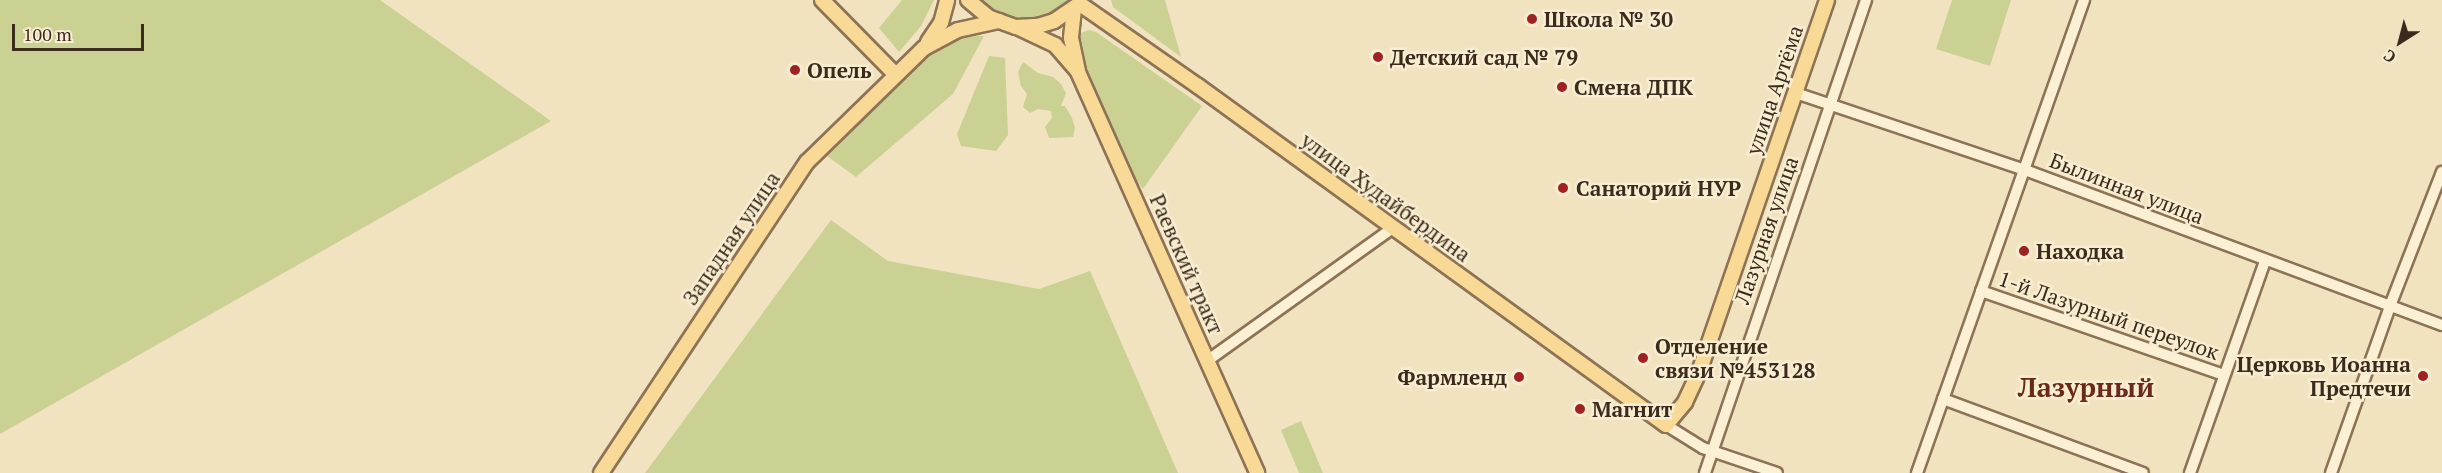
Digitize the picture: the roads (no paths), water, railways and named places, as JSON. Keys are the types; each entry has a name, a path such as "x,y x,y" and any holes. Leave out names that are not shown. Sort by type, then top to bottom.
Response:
{"main road":[{"path":"822,0 895,74"},
{"name":"Западная улица","path":"924,48 940,23 946,0"},
{"name":"Раевский тракт","path":"968,0 988,17 1017,27 1055,45 1078,72"},
{"name":"улица Артёма","path":"1666,425 1679,411 1699,372 1827,0"},
{"path":"1017,27 1038,26 1054,21 1079,4"},
{"name":"Раевский тракт","path":"1079,4 1071,38 1078,72 1257,473"},
{"name":"улица Худайбердина","path":"1079,4 1666,425"},
{"name":"Западная улица","path":"601,473 807,162 924,48 958,30 999,21"}],"street":[{"name":"Лазурная улица","path":"1705,473 1866,0"},
{"path":"1917,473 2084,0"},
{"name":"Былинная улица","path":"1796,93 2025,170 2442,325"},
{"path":"2331,473 2390,306 2442,172"},
{"path":"1207,361 1393,228"},
{"path":"2190,473 2265,261"},
{"name":"1-й Лазурный переулок","path":"1981,291 2224,375"},
{"path":"1942,399 2143,473"},
{"path":"1666,425 1689,441 1712,451 1777,473"}],"place":[{"name":"Школа № 30","path":"1532,19"},
{"name":"Детский сад № 79","path":"1378,57"},
{"name":"Опель","path":"795,70"},
{"name":"Смена ДПК","path":"1562,87"},
{"name":"Санаторий НУР","path":"1563,188"},
{"name":"Находка","path":"2024,251"},
{"name":"Отделение связи №453128","path":"1643,358"},
{"name":"Церковь Иоанна Предтечи","path":"2423,376"},
{"name":"Фармленд","path":"1519,377"},
{"name":"Магнит","path":"1580,409"}],"district":[{"name":"Лазурный","path":"2086,388"}]}
